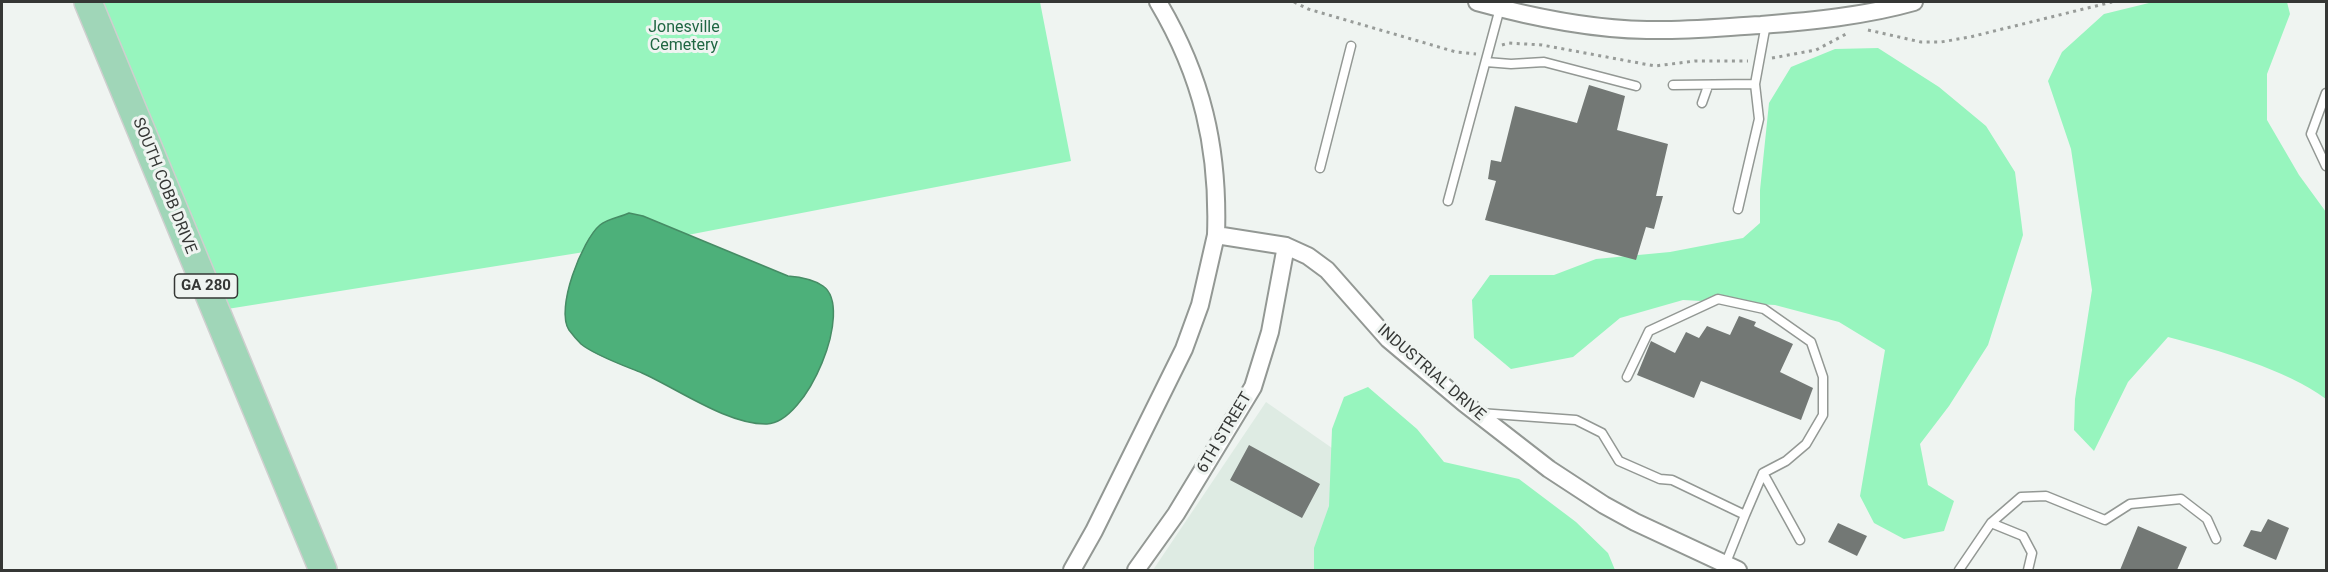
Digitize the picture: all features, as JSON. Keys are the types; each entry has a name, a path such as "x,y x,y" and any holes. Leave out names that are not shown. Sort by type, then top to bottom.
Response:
{"main road":[{"name":"SOUTH COBB DRIVE","path":"88,2 323,570"}],"street":[{"path":"1072,567 1164,391 1187,342 1200,305 1216,235 1216,182 1209,127 1198,85 1173,28 1158,2"},
{"path":"1173,28 1174,2"},
{"path":"1477,2 1571,22 1647,30 1766,24 1835,17 1914,2"},
{"name":"INDUSTRIAL DRIVE","path":"1216,235 1286,246 1308,256 1327,270 1388,339 1549,469 1604,505 1732,568"},
{"name":"6TH STREET","path":"1136,570 1176,514 1253,387 1270,332 1286,246"}],"lane":[{"path":"1448,201 1500,8"},
{"path":"1738,209 1759,119 1755,84 1766,24"},
{"path":"1320,168 1351,46"},
{"path":"1486,62 1511,64 1544,62 1636,86"},
{"path":"1673,85 1755,84"},
{"path":"1702,103 1708,86"},
{"path":"2326,93 2311,134 2326,166"},
{"path":"1627,377 1649,331 1718,299 1764,309 1810,342 1823,377 1823,415 1806,444 1786,461 1763,473 1745,515 1732,568"},
{"path":"1476,412 1576,420 1602,433 1618,460 1660,479 1671,480 1745,515"},
{"path":"1763,473 1800,540"},
{"path":"1959,570 1991,523 2021,497 2046,496 2105,520 2130,504 2181,499 2207,519 2216,539"},
{"path":"1991,523 2023,536 2031,553 2028,570"}],"shaded area":[{"path":"629,213 643,216 788,276 806,279 823,286 831,298 833,317 830,339 811,386 797,405 782,419 767,424 752,423 720,413 642,373 594,352 581,344 569,330 565,307 568,292 572,275 586,245 600,225"},
{"path":"1266,402 1507,570 1153,570"}],"green space":[{"name":"Jonesville Cemetery","path":"86,2 1040,2 1071,161 672,238 221,310"},
{"path":"2153,2 2287,2 2290,14 2267,74 2267,120 2299,175 2326,212 2326,399 2310,388 2271,370 2229,354 2168,337 2128,382 2094,451 2074,430 2075,399 2092,290 2071,149 2048,81 2062,52 2104,14"},
{"path":"1878,48 1939,87 1986,126 2015,172 2023,235 1988,345 1949,406 1920,444 1928,485 1954,501 1944,531 1904,539 1874,523 1860,496 1885,350 1839,322 1775,305 1683,300 1620,318 1573,357 1511,369 1474,338 1472,300 1490,275 1554,275 1596,259 1670,252 1743,238 1760,223 1760,190 1769,103 1791,67 1835,49"},
{"path":"1368,387 1417,429 1444,462 1519,479 1576,522 1608,553 1615,570 1314,570 1314,548 1329,506 1332,429 1344,397"}],"building":[{"path":"1589,85 1625,96 1617,130 1668,144 1656,196 1663,196 1654,229 1646,227 1636,260 1485,220 1496,181 1488,179 1491,160 1501,162 1515,106 1577,123"},
{"path":"1739,316 1756,322 1754,326 1793,344 1780,372 1813,388 1801,420 1701,381 1694,398 1637,375 1651,341 1675,353 1686,332 1699,338 1707,326 1730,335"},
{"path":"1249,445 1320,484 1302,518 1230,480"},
{"path":"2268,519 2289,528 2276,560 2243,546 2251,530 2261,532"},
{"path":"1838,523 1867,536 1857,556 1828,542"},
{"path":"2138,526 2187,547 2177,570 2120,570"}]}
